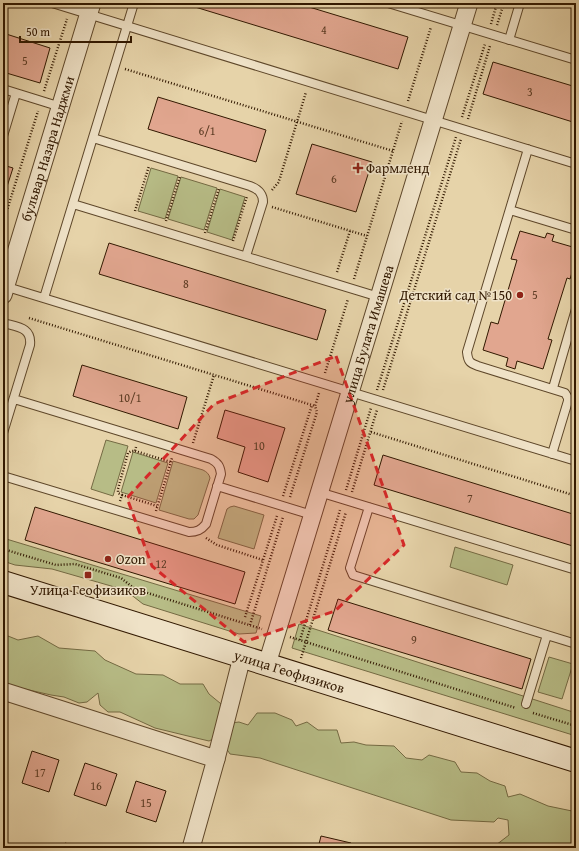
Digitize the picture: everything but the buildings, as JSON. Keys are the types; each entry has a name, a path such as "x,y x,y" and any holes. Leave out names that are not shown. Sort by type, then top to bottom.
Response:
{"street":[{"name":"улица Булата Имашева","path":"267,664 469,3"},
{"name":"бульвар Назара Наджми","path":"4,289 91,9"},
{"name":"улица Геофизиков","path":"3,582 576,761"},
{"path":"191,848 242,657"},
{"path":"3,691 216,759"}],"lane":[{"path":"52,3 91,9 127,26 576,164"},
{"path":"44,298 134,3"},
{"path":"388,3 576,60"},
{"path":"509,40 520,3"},
{"path":"3,89 61,106"},
{"path":"3,136 16,93"},
{"path":"93,138 250,186 258,190 262,195 262,204 246,256"},
{"path":"528,149 468,352 468,359 471,363 478,366 553,388 565,393 568,398 552,454"},
{"path":"73,204 379,297"},
{"path":"510,210 576,230"},
{"path":"4,289 44,298 576,461"},
{"path":"553,388 576,309"},
{"path":"3,323 24,329 30,335 31,339 3,434"},
{"path":"3,476 189,532 195,532 199,531 206,524 221,474 218,464 211,459 14,399"},
{"path":"217,486 312,515"},
{"path":"319,492 576,570"},
{"path":"369,507 350,568 352,575 576,644"},
{"path":"526,704 547,635"}],"path":[{"path":"296,673 346,500 371,432 377,400 491,34 497,3"},
{"path":"300,640 346,500 491,34 504,3"},
{"path":"26,317 315,406 434,17"},
{"path":"115,66 393,151"},
{"path":"262,195 272,190 278,183 309,82"},
{"path":"132,222 152,156"},
{"path":"163,231 183,166"},
{"path":"202,243 222,178"},
{"path":"230,252 250,186"},
{"path":"262,204 367,236"},
{"path":"334,283 350,231"},
{"path":"190,453 214,375"},
{"path":"371,432 576,496"},
{"path":"135,451 139,437"},
{"path":"153,521 175,448"},
{"path":"157,506 118,493 128,453 135,451 171,462"},
{"path":"117,510 122,495"},
{"path":"199,531 217,545 263,560"},
{"path":"3,549 56,565 75,564 121,578 135,589 516,708"},
{"path":"531,712 576,726"}],"highlighted area":[{"path":"336,356 404,545 335,611 244,642 152,566 127,498 214,404"}],"green space":[{"path":"151,168 178,176 165,219 138,211"},
{"path":"181,177 217,188 204,230 168,219"},
{"path":"220,189 245,197 232,240 207,232"},
{"path":"106,440 128,446 113,496 91,489"},
{"path":"133,452 168,463 156,503 121,492"},
{"path":"173,461 203,470 208,473 210,477 198,515 194,519 189,519 159,510"},
{"path":"234,506 264,515 254,549 218,538 227,509"},
{"path":"3,538 261,616 256,633 239,634 143,604 125,590 52,569 15,565 3,561"},
{"path":"455,547 513,565 507,585 450,567"},
{"path":"299,624 576,713 576,736 292,648"},
{"path":"3,634 18,640 38,636 59,648 95,651 105,660 136,674 163,675 180,684 203,684 209,694 226,708 221,735 209,741 155,728 120,712 108,712 100,705 98,693 87,702 79,703 64,697 3,684"},
{"path":"549,657 573,664 562,699 538,692"},
{"path":"257,713 275,713 292,720 296,726 307,722 318,730 337,730 341,743 354,742 366,745 394,746 406,758 422,760 429,755 455,762 461,772 477,773 490,781 505,786 508,797 520,794 548,806 576,811 576,848 508,848 496,845 509,835 508,820 498,818 494,822 451,820 260,758 230,754 226,748 231,723 239,722 248,725"}],"place":[{"name":"Фармленд","path":"358,168"},
{"name":"Детский сад №150","path":"520,295"},
{"name":"Ozon","path":"108,559"},
{"name":"Улица Геофизиков","path":"88,575"}]}
